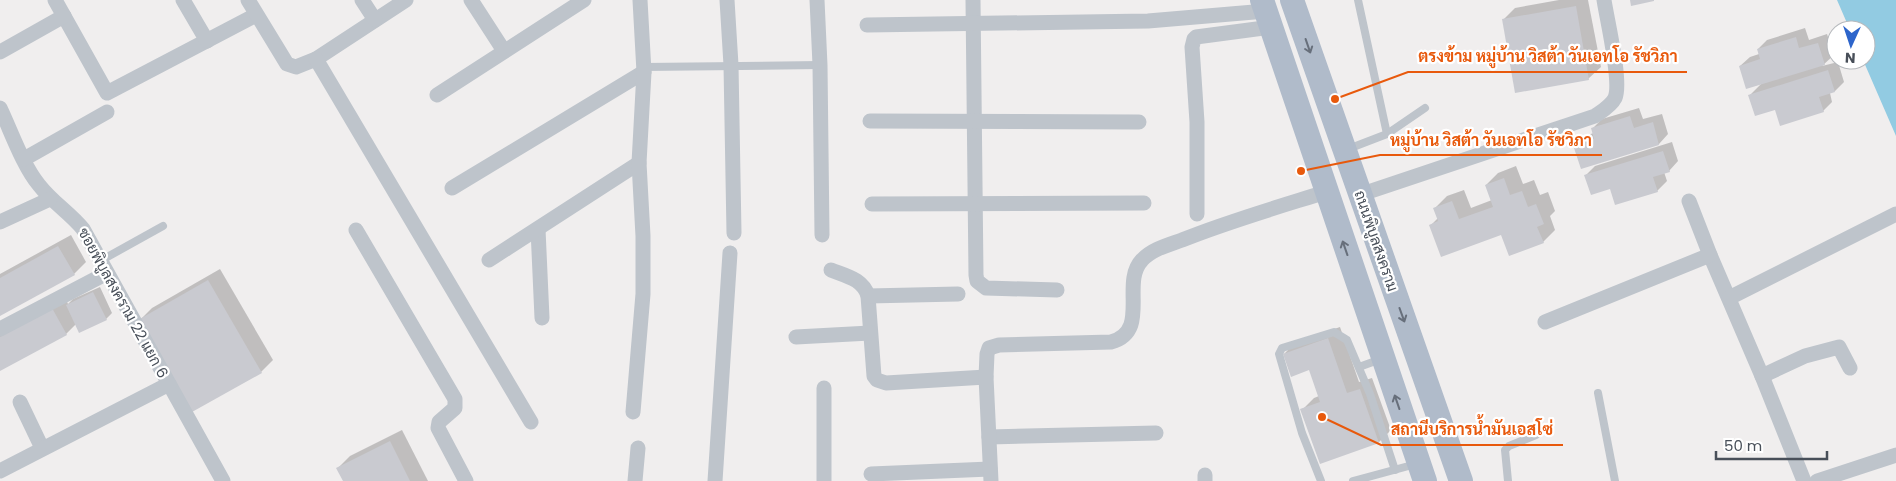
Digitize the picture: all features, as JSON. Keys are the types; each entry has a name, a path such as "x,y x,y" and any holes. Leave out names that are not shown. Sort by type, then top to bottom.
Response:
{"main road":[{"name":"ถนนพิบูลสงคราม","path":"1292,0 1461,481"},
{"name":"ถนนพิบูลสงคราม","path":"1267,13 1421,472"}],"street":[{"path":"55,0 107,93 256,15"},
{"path":"183,0 207,41"},
{"path":"248,0 287,64 296,67 316,58 406,0"},
{"path":"362,0 375,20"},
{"path":"472,0 504,52"},
{"path":"437,95 584,0"},
{"path":"632,412 643,294 639,164 644,69 640,0"},
{"path":"727,0 734,234"},
{"path":"817,0 820,65 822,235"},
{"path":"973,0 976,275 980,285 986,288 1057,290"},
{"path":"1359,195 1595,116 1608,107 1616,97 1617,81 1604,0"},
{"path":"867,25 1148,21 1267,13"},
{"path":"1197,214 1197,122 1192,47 1194,39 1267,13"},
{"path":"0,52 64,16"},
{"path":"316,58 531,422"},
{"path":"452,188 644,69"},
{"name":"ซอยพิบูลสงคราม 22 แยก 6","path":"0,108 37,184 50,199 75,219 83,229 223,481"},
{"path":"24,159 107,112"},
{"path":"870,121 1139,122"},
{"path":"489,260 639,164"},
{"path":"871,474 990,475 986,377 987,354 990,348 999,345 1111,342 1121,339 1132,325 1135,273 1140,262 1150,252 1200,233 1326,192"},
{"path":"0,222 50,199"},
{"path":"1689,201 1804,481"},
{"path":"872,204 1144,203"},
{"path":"1729,298 1896,214"},
{"path":"538,229 542,318"},
{"path":"356,230 455,399 455,408 439,422 438,428 466,481"},
{"path":"715,481 730,253"},
{"path":"1545,322 1710,256"},
{"path":"0,329 104,267"},
{"path":"830,270 862,284 868,296 874,376 877,380 886,383 986,377"},
{"path":"868,296 958,294"},
{"path":"796,337 870,333"},
{"path":"1762,376 1805,356 1839,347 1850,368"},
{"path":"0,471 169,384"},
{"path":"824,388 824,481"},
{"path":"20,402 42,448"},
{"path":"989,437 1156,433"},
{"path":"636,481 638,448"},
{"path":"1817,481 1896,455"}],"lane":[{"path":"1358,0 1387,134"},
{"path":"644,69 730,65 820,65"},
{"path":"1344,150 1387,134 1425,108"},
{"path":"104,267 163,226"},
{"path":"1320,481 1302,432 1279,354 1282,348 1334,332 1347,340 1359,367 1395,470"},
{"path":"1359,367 1383,358"},
{"path":"1598,393 1615,481"},
{"path":"1508,481 1505,450 1509,446 1536,435"},
{"path":"1353,481 1395,470 1421,472"}],"water":[{"path":"1837,0 1896,0 1896,136 1867,70 1876,70 1876,20 1846,20"}],"building":[{"path":"1630,0 1654,0 1654,1 1631,6"},
{"path":"1576,6 1589,80 1515,93 1502,19"},
{"path":"1796,37 1799,48 1818,43 1825,65 1746,89 1739,66 1760,59 1757,49"},
{"path":"1828,70 1835,92 1819,97 1824,112 1780,126 1775,110 1755,116 1748,95"},
{"path":"1630,116 1634,128 1653,122 1659,145 1581,169 1573,145 1594,139 1591,128"},
{"path":"1663,151 1670,172 1653,177 1658,192 1615,205 1610,189 1591,195 1584,175"},
{"path":"1504,178 1510,195 1522,191 1528,207 1536,204 1544,224 1537,227 1544,243 1509,256 1501,235 1441,257 1429,225 1438,221 1433,208 1452,201 1459,219 1493,207 1485,185"},
{"path":"58,246 75,275 0,316 0,278"},
{"path":"208,280 262,373 192,412 138,320"},
{"path":"93,292 107,320 79,333 66,305"},
{"path":"52,308 67,335 0,371 0,337"},
{"path":"1328,338 1347,393 1360,389 1379,443 1320,464 1300,409 1320,402 1309,370 1291,377 1283,354"},
{"path":"390,441 410,481 343,481 336,468"}],"place":[{"name":"ตรงข้าม หมู่บ้าน วิสต้า วันเอทโอ รัชวิภา","path":"1335,99"},
{"name":"หมู่บ้าน วิสต้า วันเอทโอ รัชวิภา","path":"1301,171"},
{"name":"สถานีบริการน้ำมันเอสโซ่","path":"1322,417"}]}
